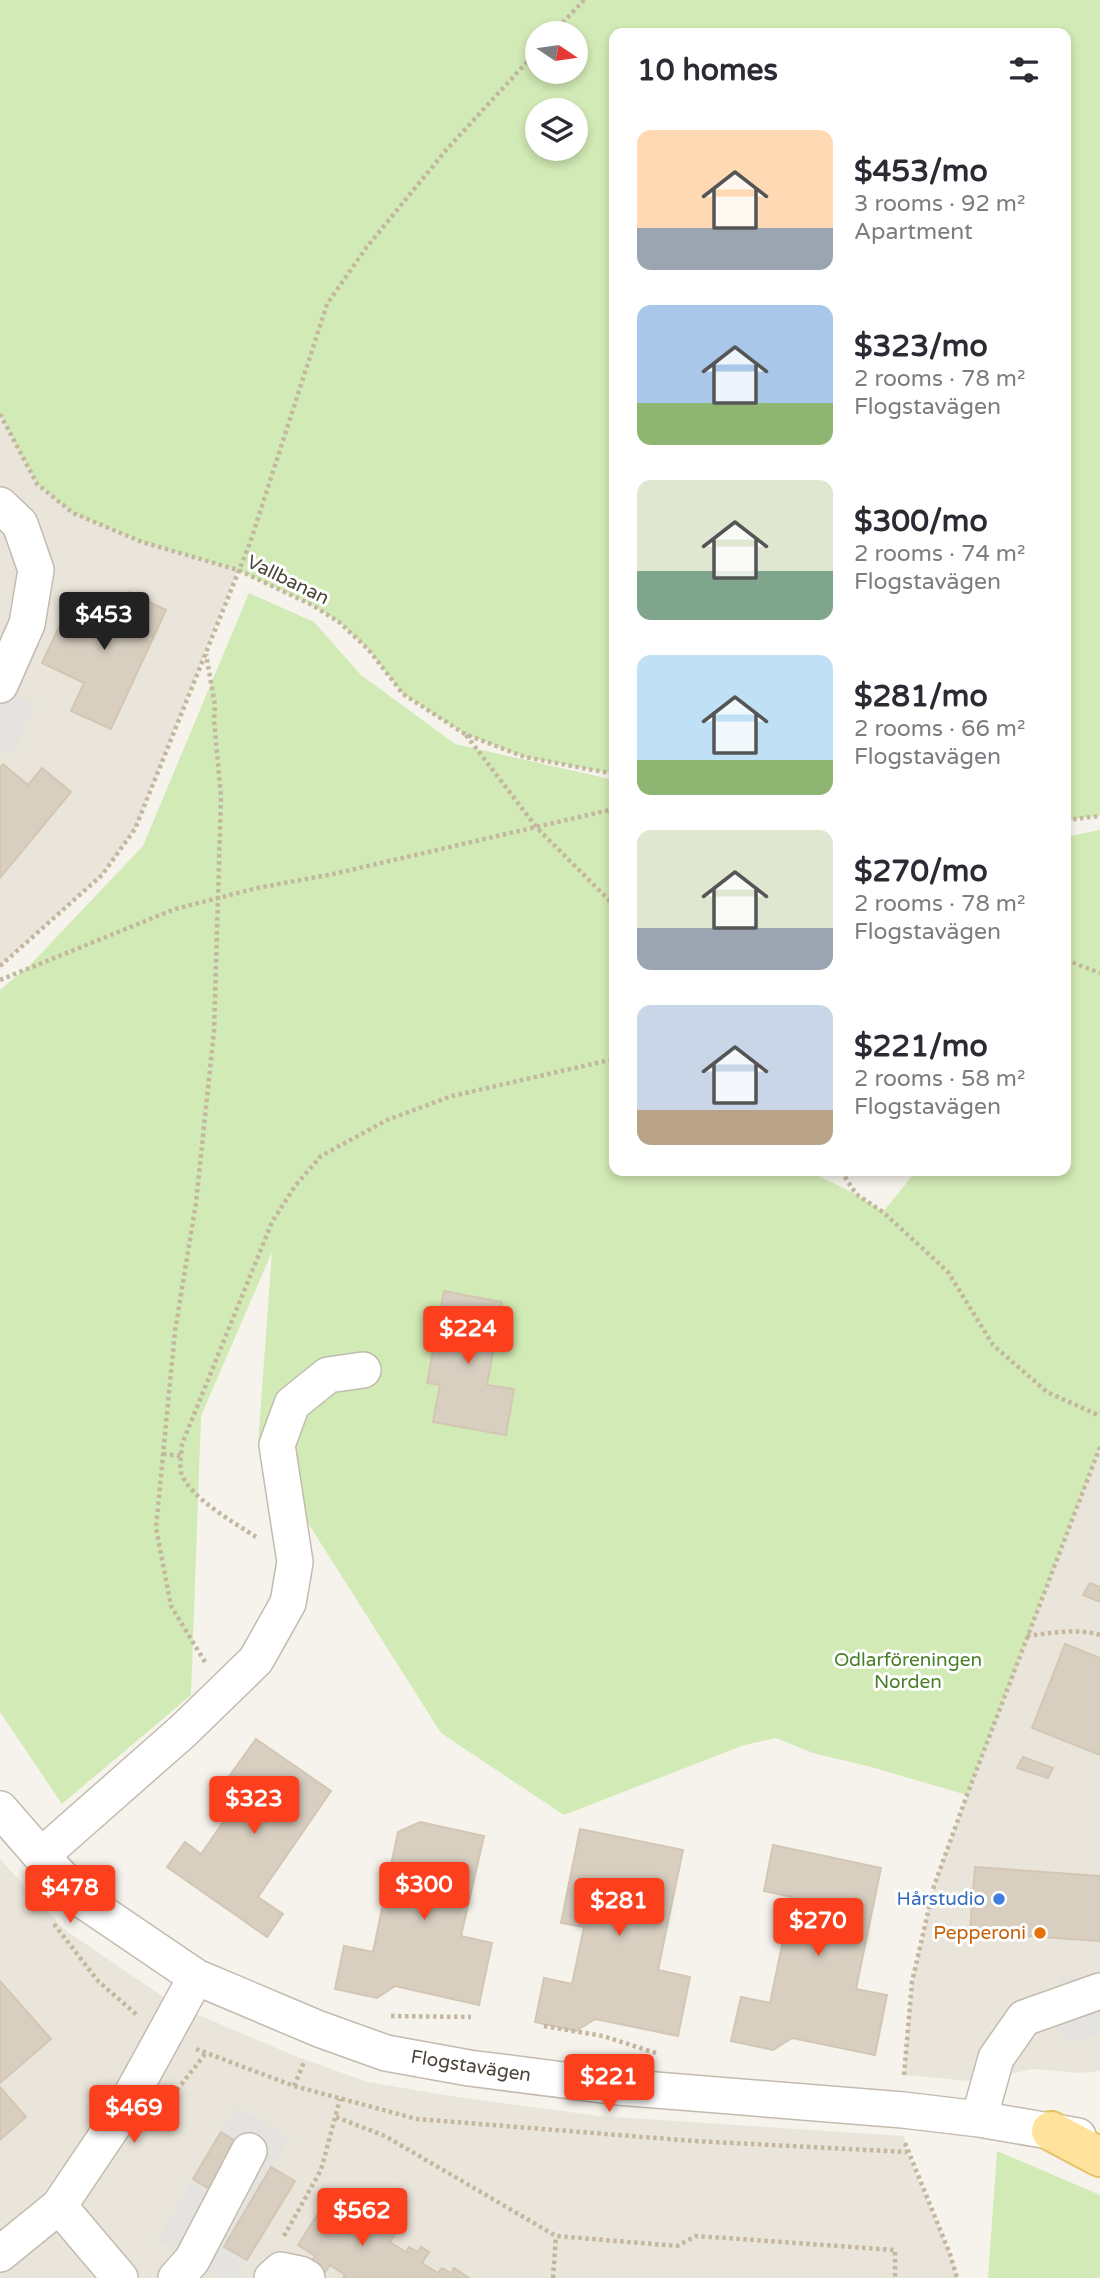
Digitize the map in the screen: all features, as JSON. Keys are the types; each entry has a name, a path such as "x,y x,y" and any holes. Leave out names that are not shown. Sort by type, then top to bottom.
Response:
{"main road":[{"path":"1051,2131 1100,2123"},
{"path":"1051,2131 1100,2157"}],"street":[{"path":"0,505 20,524 36,570 27,624 0,685"},
{"path":"41,1856 223,1693 256,1660 288,1603 295,1562 277,1445 292,1404 328,1375 363,1370"},
{"name":"Flogstavägen","path":"0,1809 84,1901 196,1977 319,2029 398,2055 469,2068 618,2087 903,2110 978,2119 1100,2141"},
{"path":"0,2254 59,2206 121,2114 196,1977"},
{"path":"978,2119 996,2058 1024,2018 1100,1991"},
{"path":"176,2278 192,2260 249,2151"},
{"path":"59,2206 120,2278"}],"path":[{"path":"564,21 584,0"},
{"path":"0,967 102,875 135,829 254,530 327,304 366,248 447,149 525,64"},
{"name":"Vallbanan","path":"0,414 37,484 73,513 142,542 238,570 312,605 340,622 368,649 403,694 465,734 525,757 609,773"},
{"path":"205,653 215,705 220,774 215,1020 196,1203 175,1331 156,1528 172,1606 223,1693"},
{"path":"465,734 537,828 609,900"},
{"path":"0,980 148,918 219,897 609,810"},
{"path":"1071,819 1100,816"},
{"path":"1071,962 1100,973"},
{"path":"294,1556 260,1539 203,1500 185,1481 181,1469 182,1444 272,1222 296,1186 321,1156 387,1120 452,1096 609,1060"},
{"path":"844,1176 856,1194 883,1212 948,1272 993,1345 1047,1392 1100,1416"},
{"path":"891,2073 904,2074 912,1982 934,1886 1100,1447"},
{"path":"163,1454 181,1456"},
{"path":"1027,1636 1061,1632 1091,1632 1100,1635"},
{"path":"544,2026 603,2036 663,2055"},
{"path":"286,2275 282,2241 286,2228 316,2182 340,2099"},
{"path":"336,2117 385,2136 556,2236 677,2246 696,2236 894,2250 895,2278"},
{"path":"907,2152 950,2254 957,2278"},
{"path":"553,2278 556,2236"}],"shaded area":[{"path":"0,414 37,484 73,513 142,542 238,570 135,829 102,875 0,966"},
{"path":"7,690 35,705 12,756 0,752 0,701"},
{"path":"1100,1447 1100,2071 1080,2073 1034,2069 970,2081 904,2075 912,1982 934,1886"},
{"path":"0,1859 65,1930 177,2006 300,2058 368,2082 599,2116 904,2136 907,2152 950,2254 957,2278 0,2278"},
{"path":"1100,1976 1100,2033 1072,2044 1051,2021 1062,1978"},
{"path":"236,2106 289,2138 272,2167 295,2181 236,2278 221,2278 157,2240"}],"green space":[{"path":"0,0 1100,0 1100,816 1071,819 1071,28 609,28 609,773 525,757 465,734 403,694 368,649 339,622 312,605 238,570 142,542 73,513 37,484 0,414"},
{"name":"Odlarföreningen Norden","path":"249,593 314,622 361,675 455,744 609,779 609,1176 818,1176 856,1194 883,1212 912,1176 1071,1176 1071,836 1100,830 1100,1447 967,1795 813,1753 776,1738 744,1745 564,1815 441,1733 258,1444 272,1252 201,1416 191,1695 62,1804 0,1712 0,990 30,965 143,846"},
{"path":"997,2151 1100,2195 1100,2278 988,2278"}],"building":[{"path":"128,592 166,610 111,729 71,711 84,683 42,663 74,595 117,615"},
{"path":"3,764 28,785 42,768 71,792 0,878 0,768"},
{"path":"444,1291 502,1302 487,1385 514,1389 506,1435 433,1422 440,1385 427,1383"},
{"path":"1090,1583 1100,1587 1100,1602 1083,1595"},
{"path":"1065,1644 1100,1658 1100,1755 1032,1728"},
{"path":"256,1739 331,1791 258,1897 283,1914 267,1937 167,1867 185,1842 201,1854 249,1785 228,1778"},
{"path":"1023,1757 1053,1768 1048,1778 1017,1768"},
{"path":"420,1822 484,1836 461,1936 492,1943 479,2005 395,1986 377,1998 335,1989 344,1946 373,1952 398,1832"},
{"path":"580,1829 683,1850 658,1970 690,1977 678,2036 595,2019 576,2031 535,2022 544,1978 572,1984 584,1927 561,1923"},
{"path":"773,1845 881,1868 856,1989 887,1995 875,2055 792,2038 773,2050 731,2041 741,1997 770,2003 792,1897 764,1891"},
{"path":"975,1867 1100,1876 1100,1941 970,1932"},
{"path":"0,1981 51,2039 0,2083"},
{"path":"0,2087 26,2117 0,2140"},
{"path":"221,2132 242,2145 214,2192 193,2179"},
{"path":"271,2167 295,2181 247,2260 224,2247"},
{"path":"330,2195 347,2207 344,2212 350,2216 357,2206 365,2211 358,2221 372,2230 376,2225 386,2232 389,2227 396,2232 390,2242 406,2252 409,2247 418,2252 421,2247 429,2252 422,2263 438,2273 442,2268 451,2273 454,2268 469,2278 343,2278 345,2275 330,2265 323,2275 309,2266 315,2256 298,2245"}],"place":[{"name":"Hårstudio","path":"999,1899"},
{"name":"Pepperoni","path":"1040,1933"}]}
